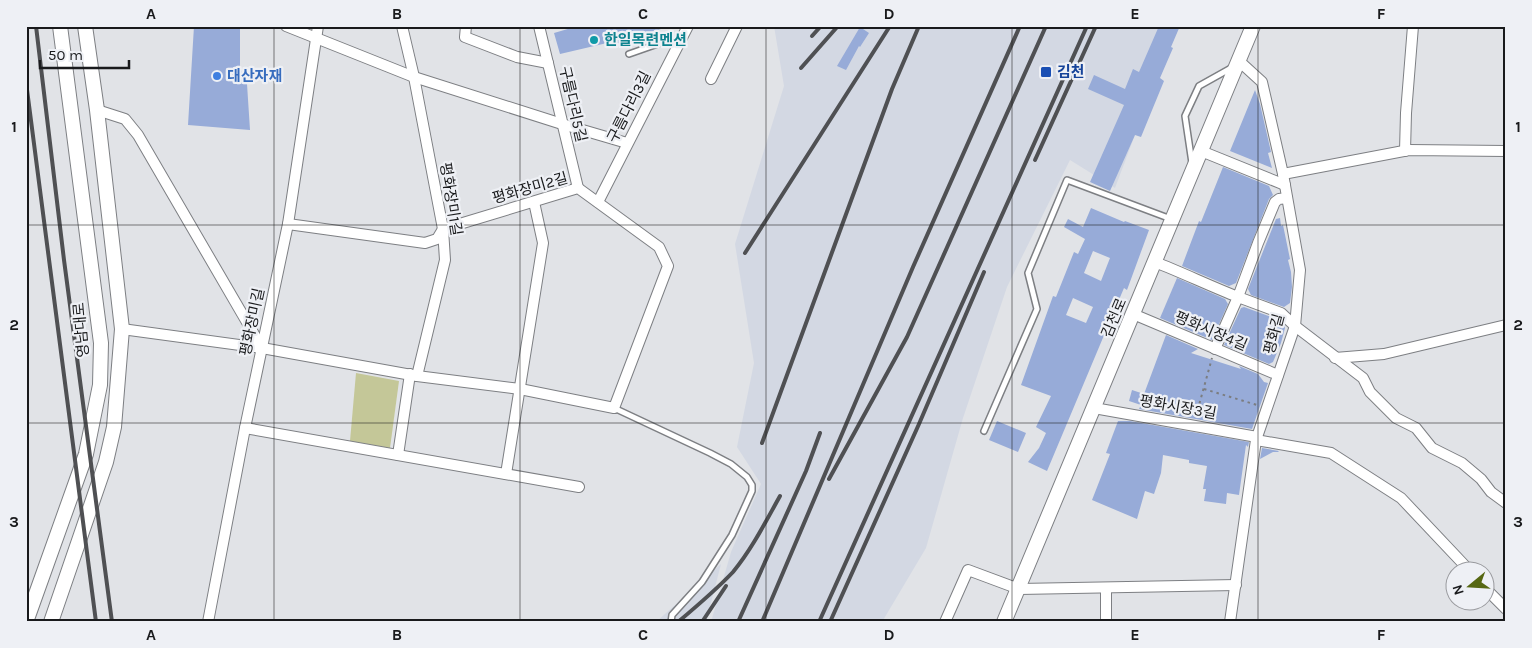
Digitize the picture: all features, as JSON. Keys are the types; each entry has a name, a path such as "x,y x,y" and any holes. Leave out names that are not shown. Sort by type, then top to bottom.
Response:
{"main road":[{"name":"영남대로","path":"26,622 86,454 100,385 101,344 60,26"},
{"path":"51,622 106,462 114,427 122,328 97,110 85,26"},
{"name":"김천로","path":"1004,622 1254,26"}],"street":[{"path":"286,26 414,77 627,143"},
{"name":"평화장미길","path":"208,622 245,428 288,224 318,26"},
{"name":"평화장미1길","path":"398,455 414,375 445,260 443,230 414,77 402,26"},
{"path":"466,26 465,37 518,57 548,63"},
{"name":"구름다리5길","path":"539,26 578,188"},
{"name":"구름다리3길","path":"598,202 688,26"},
{"path":"711,79 737,26"},
{"path":"1405,151 1413,26"},
{"name":"평화길","path":"1230,622 1256,438 1295,326 1300,270 1283,174 1262,82 1238,63"},
{"path":"97,110 125,119 138,135 262,348"},
{"path":"1201,151 1285,185"},
{"path":"1283,174 1405,151 1506,151"},
{"name":"평화장미2길","path":"288,224 425,243 437,239 443,230 578,188 659,247 668,266 614,408"},
{"path":"1215,349 1276,202 1279,199 1287,198"},
{"path":"506,474 543,243 534,202"},
{"path":"1155,262 1204,284 1281,313 1335,358 1363,378 1370,392 1396,418 1416,428 1432,448 1462,463 1481,479 1491,492 1506,503"},
{"name":"평화시장4길","path":"1134,314 1278,375"},
{"path":"1335,358 1384,354 1506,325"},
{"path":"122,328 262,348 414,375 520,389 614,408"},
{"name":"평화시장3길","path":"1094,408 1193,425 1330,453 1401,498 1460,560"},
{"path":"245,428 580,487"},
{"path":"945,622 968,570 1018,590 1236,585"},
{"path":"1106,588 1106,622"},
{"path":"1494,597 1506,609"}],"lane":[{"path":"629,54 669,40 680,42"},
{"path":"1193,170 1185,116 1199,86 1238,63"},
{"path":"984,431 1037,309 1028,273 1067,180 1173,219"},
{"path":"614,408 731,464 747,477 752,485 752,491 732,535 702,582 672,615 671,622"}],"path":[{"path":"1193,425 1212,360"},
{"path":"1203,389 1266,408"}],"shaded area":[{"path":"774,26 1176,26 1115,188 1070,160 1007,287 963,418 926,548 882,622 711,622 731,552 761,484 737,447 754,363 735,244 784,86"},
{"path":"721,564 706,622 656,622"}],"green space":[{"path":"356,373 399,381 390,448 350,441"}],"building":[{"name":"대산자재","path":"194,26 240,26 240,68 247,84 250,130 188,125"},
{"name":"한일목련멘션","path":"578,26 661,26 661,29 641,35 642,37 608,46 607,43 560,54 554,33"},
{"path":"1159,26 1180,26 1160,78 1164,81 1141,137 1135,135 1110,191 1090,182 1124,105 1088,89 1094,75 1125,89 1133,69 1139,72"},
{"path":"860,27 869,33 859,46 846,70 837,66"},
{"path":"1255,90 1271,152 1268,153 1272,168 1230,151"},
{"path":"1223,167 1269,186 1273,195 1269,199 1236,283 1229,286 1182,266 1199,221 1201,222"},
{"path":"1091,208 1149,230 1127,290 1124,288 1047,471 1028,462 1039,448 1046,433 1036,427 1051,396 1021,385 1053,296 1056,297 1074,252 1078,254 1085,239 1064,227 1068,219 1083,227","holes":["1093,251 1110,258 1101,281 1084,273","1073,298 1093,307 1086,323 1066,315"]},
{"path":"1280,218 1290,259 1288,260 1292,287 1290,303 1284,307 1251,295 1248,289 1276,219"},
{"path":"1177,278 1225,299 1228,304 1212,340 1160,318"},
{"path":"1244,307 1277,319 1284,325 1281,343 1273,362 1269,364 1224,345 1241,308"},
{"path":"1166,335 1198,349 1191,353 1241,369 1239,366 1258,374 1264,382 1268,383 1252,429 1139,409 1141,405 1129,401 1132,390 1144,394"},
{"path":"997,421 1026,433 1018,452 989,440"},
{"path":"1118,421 1130,421 1249,442 1248,447 1246,445 1239,495 1227,493 1226,504 1204,501 1206,489 1203,489 1207,466 1163,455 1161,473 1154,494 1145,491 1137,519 1092,500 1110,454 1106,453"},
{"path":"1262,448 1279,451 1260,459"}],"railway":[{"path":"36,26 64,260 112,622"},
{"path":"812,36 821,26"},
{"path":"801,68 838,26"},
{"path":"745,253 890,26"},
{"path":"762,443 892,89 919,26"},
{"path":"762,622 913,267 1020,26"},
{"path":"829,479 907,337 1046,26"},
{"path":"819,622 1087,26"},
{"path":"1035,160 1096,26"},
{"path":"26,82 96,622"},
{"path":"830,622 919,424 984,272"},
{"path":"738,622 806,471 820,433"},
{"path":"678,622 733,572 753,544 780,496"},
{"path":"702,622 726,586"}],"place":[{"name":"한일목련멘션","path":"594,40"},
{"name":"김천","path":"1046,72"},
{"name":"대산자재","path":"217,76"}]}
